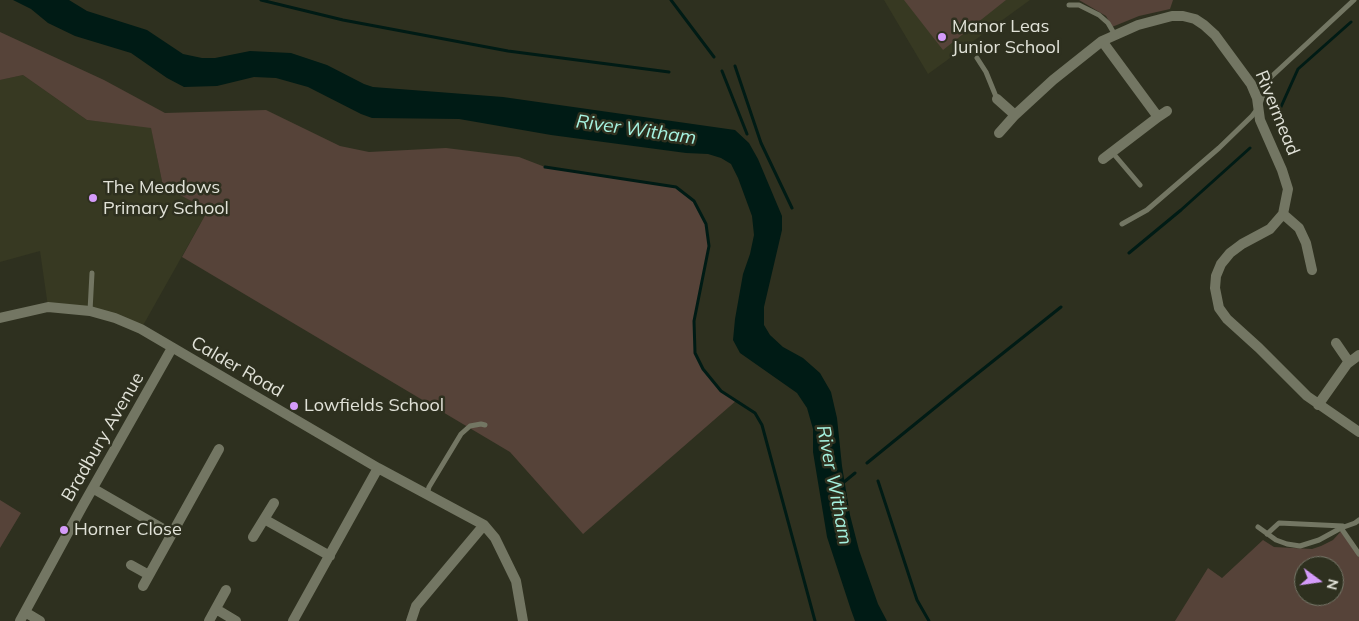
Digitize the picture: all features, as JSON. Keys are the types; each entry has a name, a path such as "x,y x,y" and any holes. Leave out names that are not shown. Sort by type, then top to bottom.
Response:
{"street":[{"name":"Rivermead","path":"999,133 1015,115 1053,80 1102,41 1138,25 1172,16 1195,19 1215,35 1251,84 1259,107 1260,120 1282,170 1288,189 1283,214"},
{"path":"1102,41 1158,117"},
{"path":"997,99 1015,115"},
{"path":"1103,159 1167,111"},
{"path":"1312,270 1306,243 1299,228 1283,214 1270,228 1236,249 1221,264 1216,276 1216,298 1219,308 1227,319 1318,405 1359,432"},
{"name":"Calder Road","path":"0,318 48,306 90,311 141,329 378,468 484,525 495,538 516,582 524,621"},
{"path":"1336,343 1349,362"},
{"name":"Bradbury Avenue","path":"22,616 172,348"},
{"path":"1318,405 1349,362 1359,355"},
{"path":"143,586 219,449"},
{"path":"294,621 378,468"},
{"path":"94,489 172,534"},
{"path":"253,537 274,503"},
{"path":"264,519 330,556"},
{"path":"411,621 416,606 484,525"},
{"path":"131,566 149,575"},
{"path":"209,621 226,590"},
{"path":"216,609 236,621"},
{"path":"22,616 40,621"}],"lane":[{"path":"1122,224 1147,210 1219,148 1259,107 1262,94 1271,77 1354,0"},
{"path":"1069,5 1079,5 1099,16 1108,23 1115,35"},
{"path":"977,58 986,72 997,99"},
{"path":"1112,152 1140,185"},
{"path":"90,311 92,273"},
{"path":"427,494 429,487 461,434 470,426 485,425"},
{"path":"1258,527 1287,544 1300,546 1319,540 1355,524 1359,520"},
{"path":"1267,534 1279,523 1343,528"},
{"path":"1343,528 1359,554"}],"shaded area":[{"name":"Manor Leas Junior School","path":"884,0 1030,0 928,74"},
{"path":"904,0 1006,0 943,50"},
{"path":"1079,0 1173,0 1170,9 1139,16 1112,27 1106,16"},
{"path":"0,32 104,80 165,113 266,110 340,146 369,152 446,148 519,157 545,167 676,187 694,201 706,224 709,246 694,321 695,353 703,369 721,391 737,400 583,534 510,452 182,257 208,210 163,186 151,128 87,120 23,75 0,80"},
{"name":"The Meadows Primary School","path":"23,75 87,120 151,127 163,186 208,210 141,329 115,318 48,307 40,251 0,262 0,80"},
{"path":"0,500 21,513 0,548"},
{"path":"1343,529 1359,551 1359,621 1175,621 1208,568 1222,578 1263,540 1274,547 1312,549 1333,540"}],"water":[{"name":"River Witham","path":"13,0 69,0 87,11 147,30 183,54 202,58 215,58 250,51 291,53 327,65 373,87 503,97 735,130 749,143 758,159 782,216 782,230 764,307 764,325 770,335 783,347 803,358 820,373 831,392 837,418 850,515 859,550 878,604 887,621 855,621 827,537 813,452 813,429 807,408 797,393 740,353 733,340 743,274 754,235 752,216 731,164 721,158 708,154 686,153 551,135 459,119 372,118 308,87 276,78 254,77 217,86 184,87 167,78 131,53 75,36 48,23 31,9"}],"waterway":[{"path":"261,0 343,20 508,51 669,72"},
{"path":"671,0 714,57"},
{"path":"1280,109 1298,69 1351,22"},
{"path":"735,66 761,143 792,208"},
{"path":"722,71 747,134"},
{"path":"1129,253 1181,210 1250,148"},
{"path":"545,167 676,187 694,201 706,224 709,246 694,321 695,353 703,369 721,391 755,413 762,425 815,621"},
{"path":"867,463 1061,307"},
{"name":"River Witham","path":"844,482 855,473"},
{"path":"878,481 917,600 929,621"}],"place":[{"name":"Manor Leas Junior School","path":"942,37"},
{"name":"The Meadows Primary School","path":"93,198"},
{"name":"Lowfields School","path":"294,406"},
{"name":"Horner Close","path":"64,530"}]}
